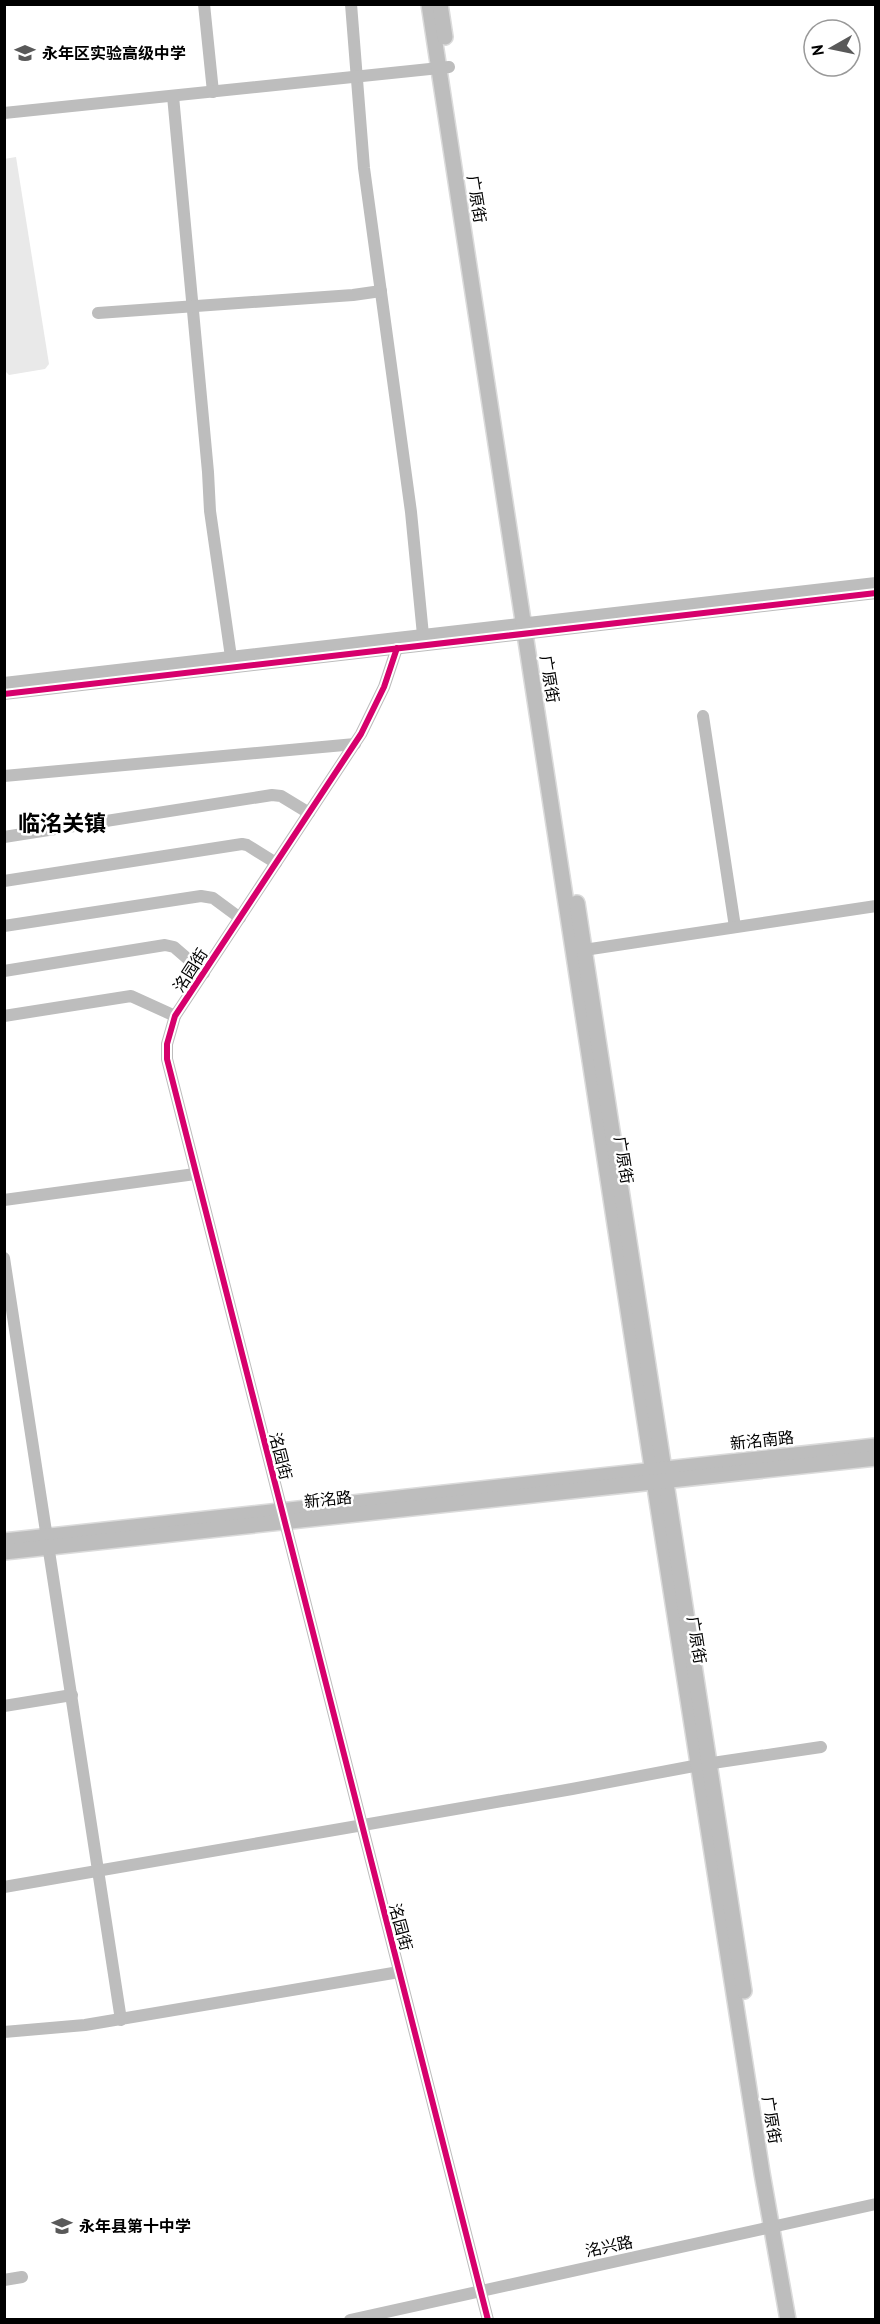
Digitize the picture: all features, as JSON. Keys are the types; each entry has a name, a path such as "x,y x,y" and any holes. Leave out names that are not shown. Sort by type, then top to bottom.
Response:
{"main road":[{"name":"广原街","path":"429,4 444,67 788,2319"},
{"name":"广原街","path":"440,4 444,67"},
{"name":"广原街","path":"528,628 584,950 660,1475"},
{"name":"新洺南路","path":"660,1475 876,1446"},
{"name":"新洺南路","path":"660,1475 876,1458"},
{"name":"新洺路","path":"4,1552 48,1542 660,1475"},
{"name":"新洺路","path":"4,1541 48,1542"},
{"name":"广原街","path":"776,2230 798,2319"}],"street":[{"path":"204,4 213,92"},
{"path":"351,4 364,168 411,512 423,635"},
{"path":"4,113 444,67"},
{"path":"173,96 210,511 231,657"},
{"path":"98,313 353,295 381,291"},
{"path":"4,694 397,648 528,628 876,583"},
{"path":"4,684 423,635 528,628 876,593"},
{"name":"洺园街","path":"397,648 384,687 355,744 176,1016 167,1044 167,1059 488,2319"},
{"path":"703,716 735,927"},
{"path":"4,776 355,744"},
{"path":"4,837 272,795 281,796 309,813"},
{"path":"4,881 242,844 276,863"},
{"path":"4,926 201,896 213,898 240,918"},
{"path":"584,950 876,906"},
{"path":"4,971 165,945 174,947 204,973"},
{"path":"4,1016 131,996 176,1016"},
{"path":"4,1200 195,1174"},
{"path":"4,1258 121,2019"},
{"path":"4,1706 72,1695"},
{"path":"4,1887 704,1765 821,1747"},
{"path":"4,2032 80,2026 399,1972"},
{"name":"洺兴路","path":"388,2319 482,2295 776,2230 876,2204"},
{"name":"洺兴路","path":"776,2230 876,2212"},
{"path":"4,2280 22,2277"},
{"name":"洺兴路","path":"350,2319 482,2295"}],"shaded area":[{"path":"16,157 49,364 45,369 9,375 4,370 4,159"}],"cycle path":[{"path":"4,694 876,593"},
{"path":"397,648 384,687 361,734 175,1016 167,1044 167,1059 488,2320"}],"place":[{"name":"永年区实验高级中学","path":"25,53"},
{"name":"永年县第十中学","path":"62,2226"}],"district":[{"name":"临洺关镇","path":"62,823"}]}
